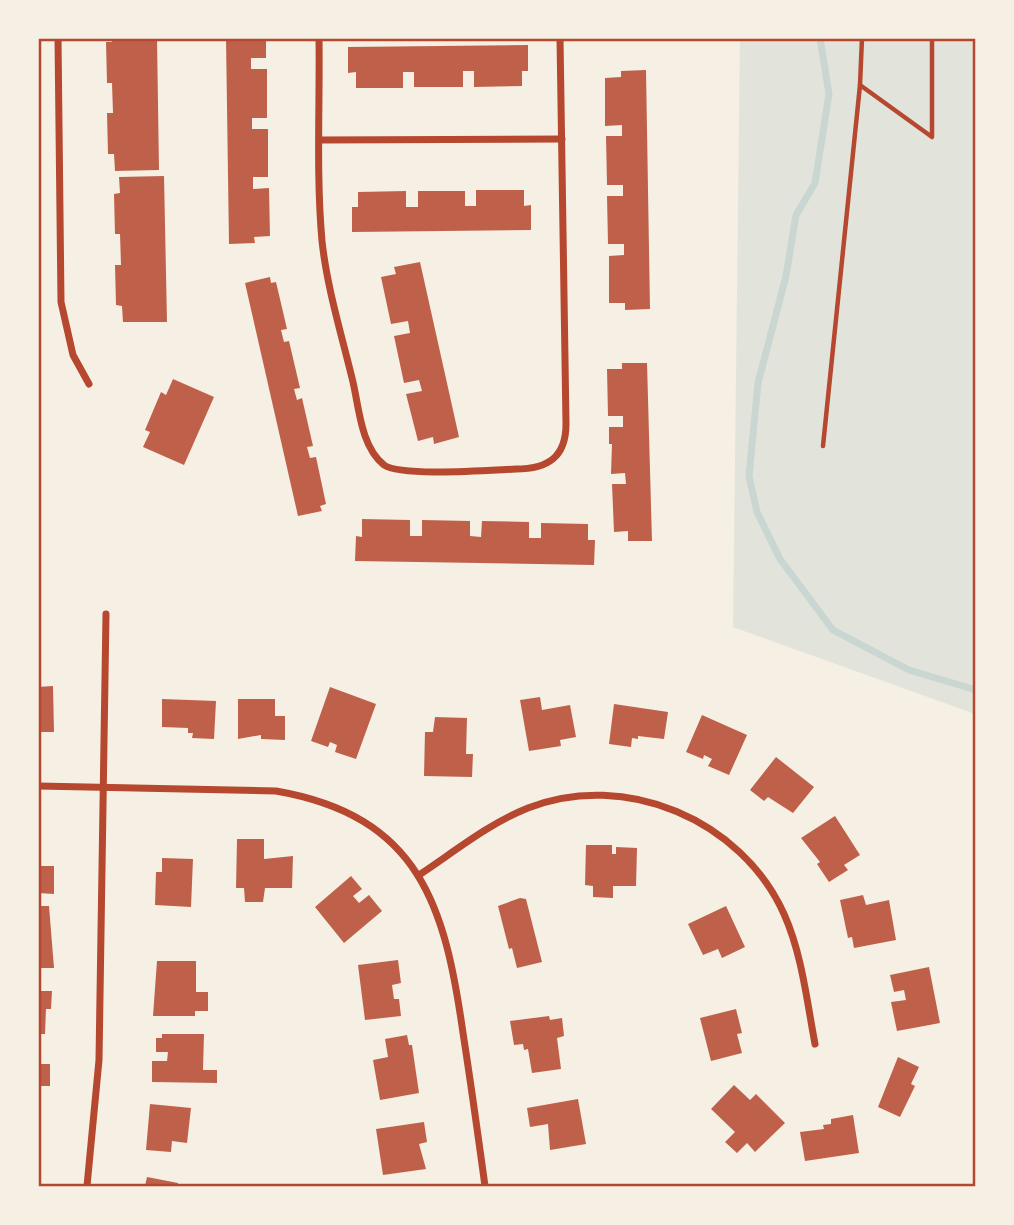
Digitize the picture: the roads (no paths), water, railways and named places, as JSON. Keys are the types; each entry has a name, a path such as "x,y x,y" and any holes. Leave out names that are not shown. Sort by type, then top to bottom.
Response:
{"street":[{"path":"58,38 61,302 74,355 89,384"},
{"path":"319,38 321,224 326,262 363,426 375,456 386,466 398,470 530,469 551,462 564,447 566,424 560,38"},
{"path":"321,140 562,139"},
{"path":"87,1186 99,1060 106,614"},
{"path":"38,786 266,790 308,797 365,824 403,855 419,875 436,908 453,962 485,1186"},
{"path":"419,875 510,816 559,800 589,796 631,798 688,816 731,844 752,865 776,899 798,955 815,1044"}],"waterway":[{"path":"820,38 829,94 815,183 796,215 786,276 758,383 749,476 757,512 780,559 833,630 909,670 976,690"}]}
